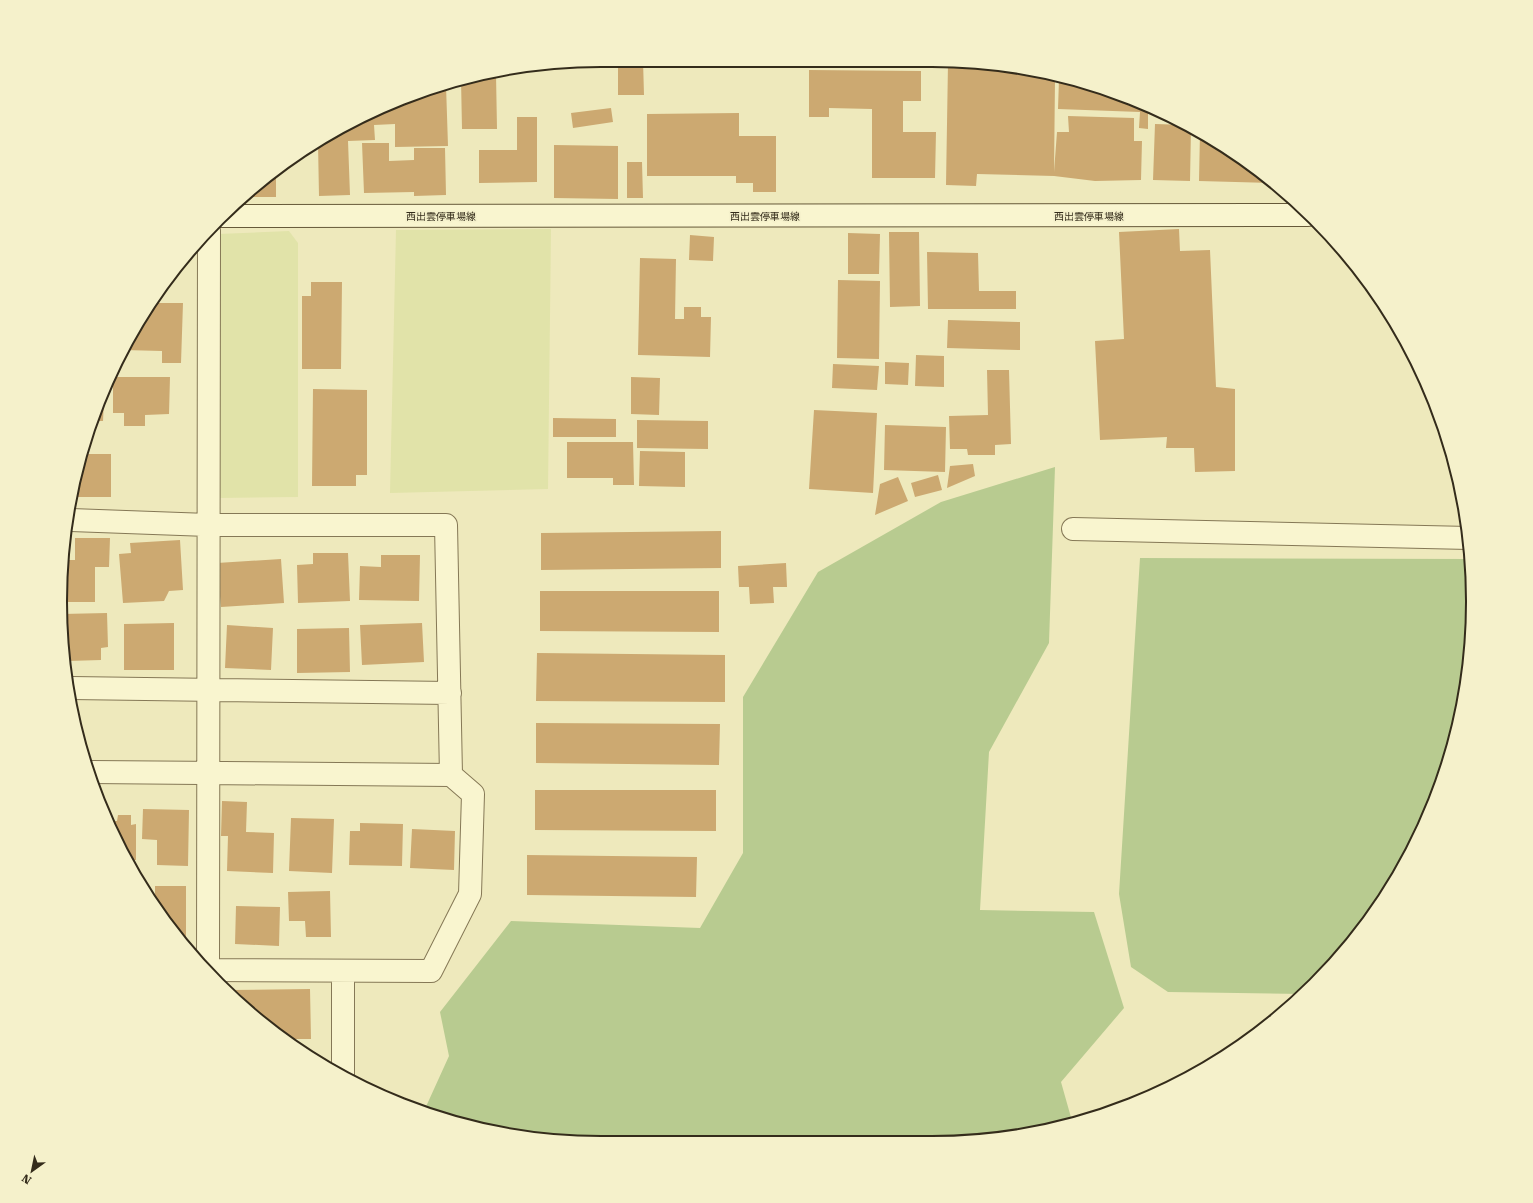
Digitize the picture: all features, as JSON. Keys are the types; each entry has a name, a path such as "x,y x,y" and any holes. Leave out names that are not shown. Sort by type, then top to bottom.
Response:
{"street":[{"name":"西出雲停車場線","path":"232,216 1300,215"},
{"path":"207,961 209,240"},
{"path":"74,520 208,525 446,525 451,775"},
{"path":"1073,529 1462,538"},
{"path":"74,688 450,693"},
{"path":"95,772 451,775 472,794 470,894 431,971 215,970"},
{"path":"343,971 343,1069"}],"green space":[{"path":"551,229 548,489 390,493 396,230"},
{"path":"289,231 298,243 298,497 218,498 218,234"},
{"path":"1055,467 1049,643 989,752 980,910 1094,912 1124,1008 1061,1082 1071,1118 1036,1126 966,1135 602,1136 567,1135 497,1126 463,1118 426,1106 449,1056 440,1012 511,921 700,928 743,853 743,697 818,572 941,502"},
{"path":"1140,558 1464,559 1466,602 1465,636 1461,671 1456,706 1438,773 1411,838 1376,898 1356,927 1309,979 1294,994 1168,992 1131,967 1119,894"}],"building":[{"path":"618,67 643,67 644,95 618,95"},
{"path":"948,67 1001,72 1055,81 1054,172 1057,132 1069,132 1068,116 1134,118 1134,141 1142,141 1141,180 1095,181 1054,176 977,174 976,186 946,185"},
{"path":"809,70 921,71 921,101 903,101 903,132 936,132 935,178 872,178 872,109 829,108 829,117 809,117"},
{"path":"496,77 497,129 462,129 461,86"},
{"path":"1059,82 1103,95 1148,113 1148,129 1139,128 1140,112 1058,109"},
{"path":"446,90 448,146 395,147 395,124 374,125 375,140 348,141 350,195 319,196 318,149 365,122 430,95"},
{"path":"611,108 613,122 573,128 571,113"},
{"path":"739,113 739,136 776,136 776,192 753,192 753,183 736,183 736,176 647,176 647,114"},
{"path":"517,117 537,117 537,182 479,183 479,150 517,150"},
{"path":"1155,124 1173,125 1191,135 1190,181 1153,180"},
{"path":"1200,140 1228,157 1264,183 1199,181"},
{"path":"362,143 389,143 389,161 414,160 414,148 445,148 446,195 414,196 414,192 364,193"},
{"path":"554,145 618,146 618,199 554,198"},
{"path":"627,162 642,162 643,198 627,198"},
{"path":"276,177 276,197 253,197"},
{"path":"1179,229 1180,251 1210,250 1216,387 1235,389 1235,471 1195,472 1194,448 1166,448 1167,437 1100,440 1095,341 1124,339 1119,232"},
{"path":"889,232 919,232 920,306 890,307"},
{"path":"848,233 880,234 879,274 848,274"},
{"path":"690,235 714,237 713,261 689,260"},
{"path":"927,252 978,253 979,291 1016,291 1016,309 928,309"},
{"path":"640,258 676,259 675,319 684,319 684,307 701,307 701,317 711,317 710,357 638,355"},
{"path":"838,280 880,281 879,359 837,358"},
{"path":"311,282 342,282 341,369 302,369 302,296 311,296"},
{"path":"158,303 183,303 181,363 162,363 162,351 130,350"},
{"path":"948,320 1020,322 1020,350 947,348"},
{"path":"916,355 944,356 944,387 915,386"},
{"path":"885,362 909,363 908,385 885,384"},
{"path":"833,364 879,366 877,390 832,388"},
{"path":"987,370 1009,370 1011,444 995,445 995,455 968,455 967,449 950,449 949,416 988,415"},
{"path":"117,377 170,377 169,414 145,415 145,426 124,426 124,413 113,413 113,386"},
{"path":"631,377 660,378 659,415 631,414"},
{"path":"313,389 367,390 367,475 356,475 356,486 312,486"},
{"path":"104,408 103,421 99,421"},
{"path":"814,410 877,413 873,493 809,489"},
{"path":"553,418 616,419 616,437 553,437"},
{"path":"637,420 708,421 708,449 637,448"},
{"path":"885,425 946,427 945,472 884,470"},
{"path":"567,442 633,442 634,485 613,485 613,478 567,478"},
{"path":"640,451 685,452 685,487 639,486"},
{"path":"88,454 111,454 111,497 77,497"},
{"path":"973,464 975,476 947,488 950,466"},
{"path":"938,475 942,490 915,497 911,483"},
{"path":"898,477 908,501 875,515 880,484"},
{"path":"721,531 721,568 541,570 541,533"},
{"path":"75,538 110,538 109,567 95,567 95,602 67,602 69,560 75,560"},
{"path":"180,540 183,590 169,591 164,601 123,603 119,554 131,553 130,543"},
{"path":"313,553 348,553 350,601 298,603 297,565 313,564"},
{"path":"381,555 420,555 419,601 359,600 360,566 381,567"},
{"path":"281,559 284,603 221,607 217,563"},
{"path":"786,563 787,587 773,587 774,603 750,604 749,587 739,587 738,566"},
{"path":"540,591 719,591 719,632 540,631"},
{"path":"107,613 108,647 101,648 101,660 71,661 67,614"},
{"path":"174,623 174,670 124,670 124,624"},
{"path":"422,623 424,662 362,665 360,625"},
{"path":"227,625 273,628 271,670 225,668"},
{"path":"349,628 350,672 297,673 297,629"},
{"path":"537,653 725,655 725,702 536,701"},
{"path":"536,723 720,724 719,765 536,763"},
{"path":"535,790 716,790 716,831 535,830"},
{"path":"222,801 247,802 246,832 274,833 273,873 227,871 228,836 221,836"},
{"path":"143,809 189,810 188,866 157,865 157,840 142,839"},
{"path":"118,815 131,815 131,825 136,824 136,860 134,860 122,838 115,821 117,821"},
{"path":"291,818 334,819 332,873 289,871"},
{"path":"360,823 403,824 402,866 349,865 350,831 360,831"},
{"path":"412,829 455,831 454,870 410,868"},
{"path":"527,855 697,857 696,897 527,895"},
{"path":"155,886 186,886 186,938 177,927 155,895"},
{"path":"330,891 331,937 306,937 305,921 289,921 288,892"},
{"path":"236,906 280,907 279,946 235,944"},
{"path":"310,989 311,1039 295,1039 276,1026 235,990"}]}
